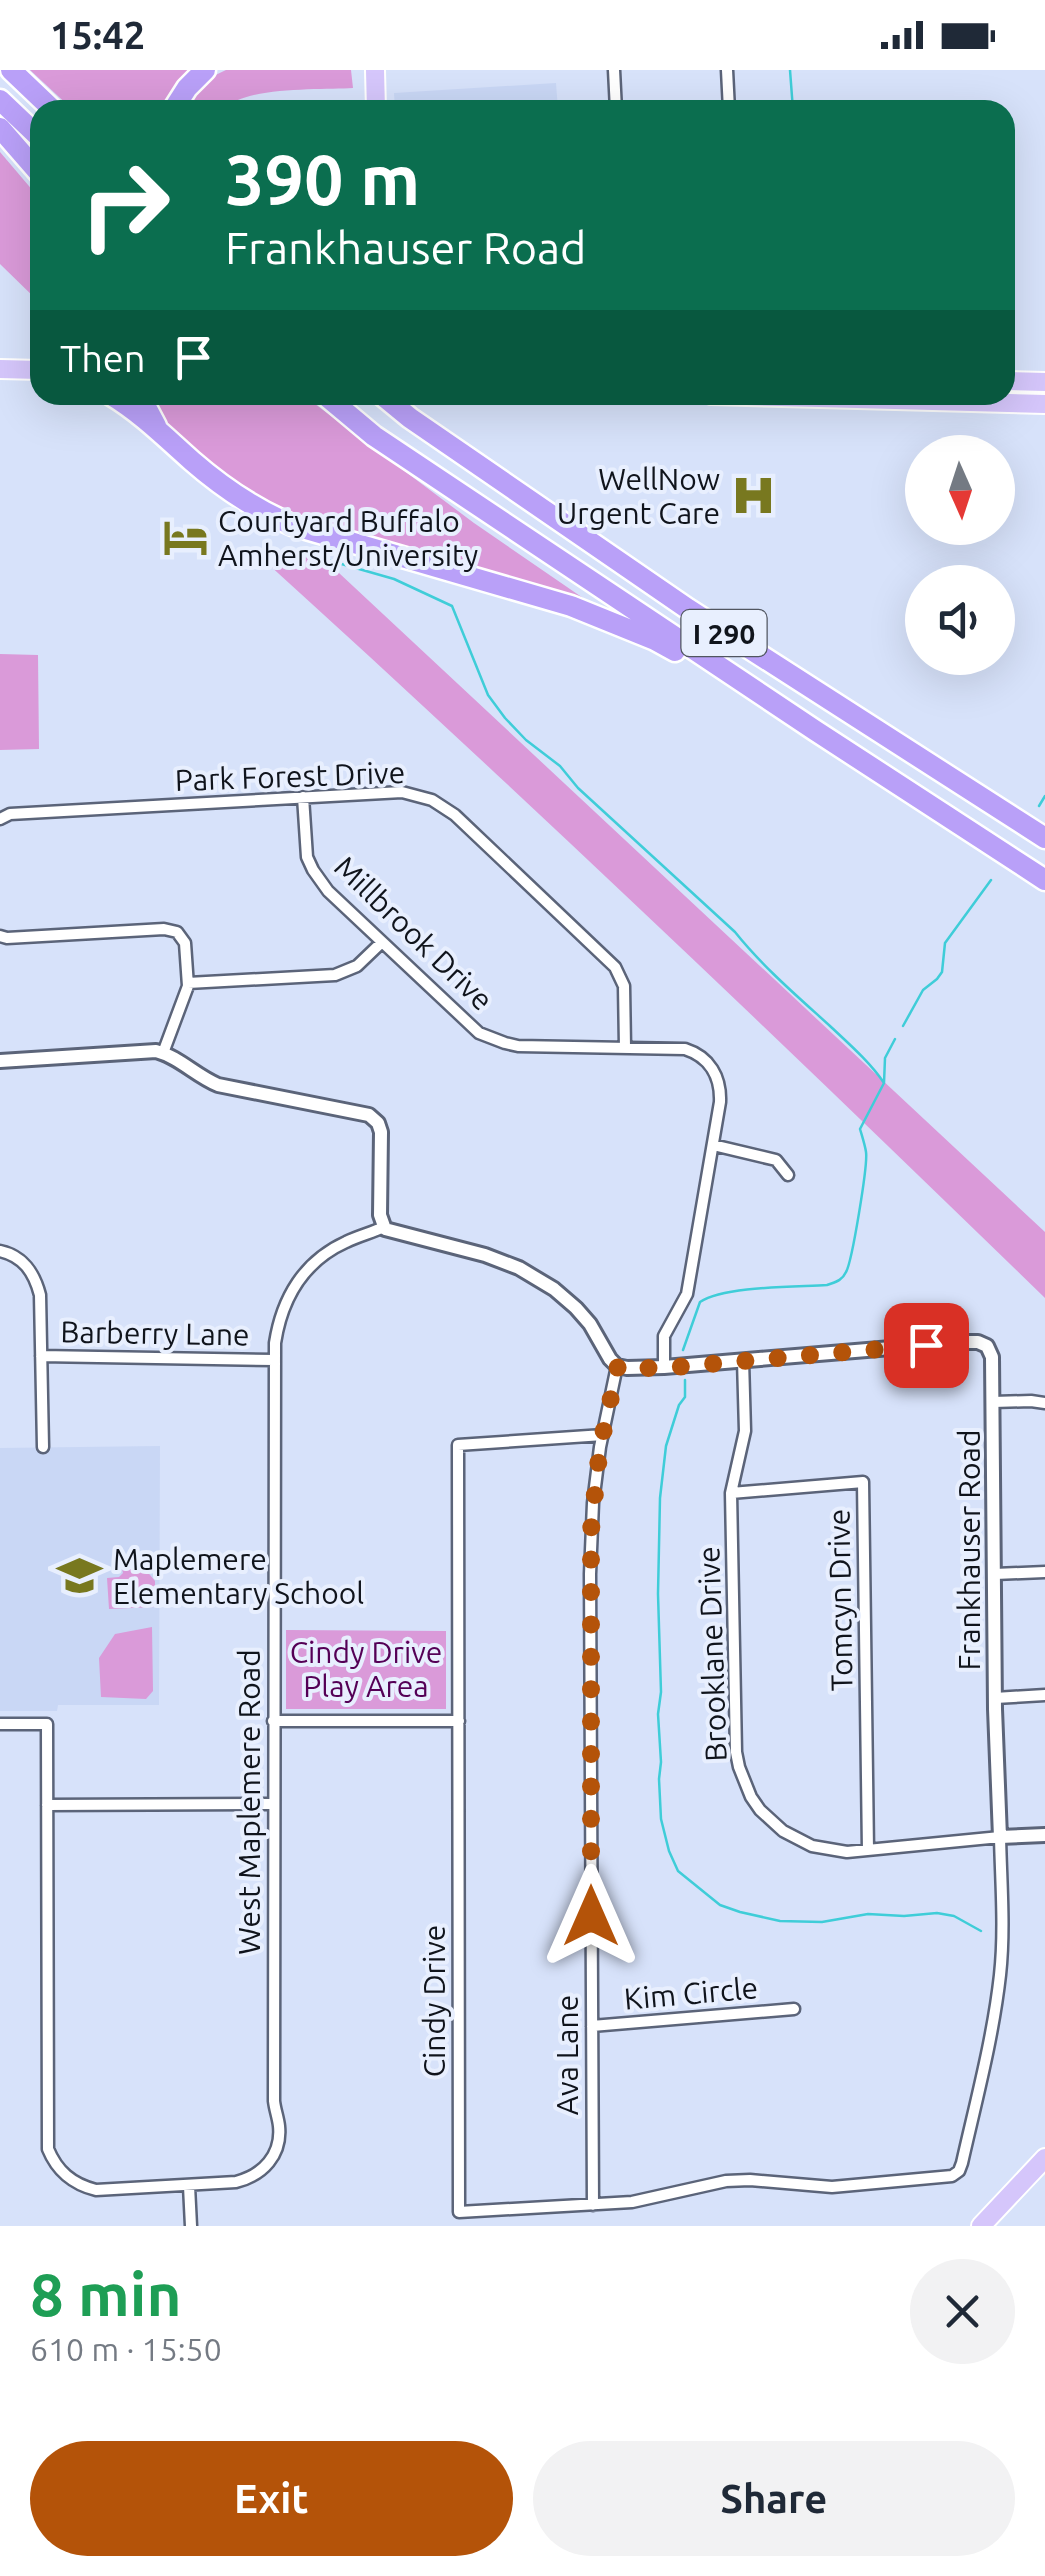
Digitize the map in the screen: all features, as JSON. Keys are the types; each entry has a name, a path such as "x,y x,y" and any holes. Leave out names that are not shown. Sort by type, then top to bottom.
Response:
{"highway":[{"path":"12,70 44,100"},
{"path":"179,100 205,70"},
{"path":"0,100 30,128"},
{"path":"0,128 30,162"},
{"path":"125,405 226,489 259,511 292,525 604,617 655,640 816,731"},
{"path":"145,405 160,432"},
{"name":"I 290","path":"338,405 374,436 1045,880"},
{"name":"I 290","path":"394,405 688,610 1045,838"}],"main road":[{"path":"375,70 376,100"},
{"path":"0,369 30,370"},
{"path":"1015,382 1045,382"},
{"path":"1015,403 1045,404"},
{"path":"982,2226 1045,2158"}],"street":[{"path":"614,70 616,100"},
{"path":"727,70 728,100"},
{"name":"Park Forest Drive","path":"0,819 10,814 402,792 432,800 455,815 615,967 626,998 624,1047"},
{"name":"Millbrook Drive","path":"303,798 305,846 313,870 328,892 480,1033 518,1046 685,1048 710,1065 720,1092 713,1145 688,1294 664,1336 664,1368"},
{"path":"0,936 170,929 177,932 186,944 188,983 163,1053"},
{"path":"188,983 335,975 357,966 382,943"},
{"path":"0,1062 150,1051 163,1053 218,1086 372,1117 381,1132 380,1215 384,1228 485,1255 536,1278 582,1313 618,1366"},
{"path":"713,1145 776,1160 788,1175"},
{"name":"West Maplemere Road","path":"0,1724 46,1724 48,2149 57,2167 76,2184 96,2190 236,2182 256,2175 270,2161 279,2140 274,2100 273,1721 277,1326 289,1294 310,1266 334,1248 384,1228"},
{"name":"Barberry Lane","path":"0,1251 19,1258 38,1285 41,1356 274,1360"},
{"name":"Frankhauser Road","path":"618,1366 664,1368 982,1342 992,1353 995,1698 1003,1919 998,1991 962,2163 956,2174 946,2178"},
{"path":"41,1356 42,1446"},
{"name":"Brooklane Drive","path":"743,1360 744,1432 732,1493 736,1752 744,1782 760,1810 784,1832 827,1850 847,1852 1000,1837"},
{"name":"Ava Lane","path":"593,2205 590,1574 593,1503 618,1366"},
{"path":"992,1402 1020,1400 1045,1404"},
{"name":"Cindy Drive","path":"603,1435 458,1445 459,2212 632,2202 726,2181 832,2187 946,2178"},
{"name":"Tomcyn Drive","path":"732,1493 863,1482 868,1850"},
{"path":"995,1574 1045,1572"},
{"path":"995,1698 1045,1695"},
{"path":"273,1721 458,1721"},
{"path":"47,1805 274,1804"},
{"path":"1000,1837 1045,1835"},
{"name":"Kim Circle","path":"592,2026 794,2009"},
{"path":"189,2186 191,2226"}],"shaded area":[{"path":"556,83 557,100 394,100 394,93"},
{"name":"Maplemere Elementary School","path":"160,1446 159,1705 58,1705 57,1711 0,1711 0,1448"}],"green space":[{"path":"30,70 188,70 167,100 62,100"},
{"path":"226,70 351,70 353,88 265,93 239,100 191,100 207,79"},
{"path":"0,152 30,187 30,293 0,264"},
{"path":"151,405 316,405 474,523 602,611 281,515 236,486 155,416"},
{"path":"256,553 324,559 1045,1232 1045,1298 654,922"},
{"path":"0,654 38,655 39,749 0,750"},
{"path":"126,1558 136,1558 155,1581 155,1607 109,1609 107,1578 123,1573"},
{"path":"152,1627 153,1691 146,1699 101,1697 99,1658 115,1634"},
{"name":"Cindy Drive Play Area","path":"286,1630 446,1631 446,1709 286,1709"}],"waterway":[{"path":"790,70 792,100"},
{"path":"324,559 394,579 452,606 488,695 505,718 735,932 884,1083"},
{"path":"1039,806 1045,796"},
{"path":"903,1026 923,990 942,972 945,943 991,880"},
{"path":"683,1350 700,1302 743,1290 827,1285 844,1275 865,1175 866,1152 860,1129 884,1083 885,1058 895,1039"},
{"path":"685,1380 685,1397 666,1446 660,1498 658,1594 661,1819 678,1871 720,1905 780,1921 822,1922 868,1914 937,1913 954,1916 981,1931"}],"place":[{"name":"WellNow Urgent Care","path":"753,496"},
{"name":"Courtyard Buffalo Amherst/University","path":"185,538"},
{"name":"Maplemere Elementary School","path":"80,1576"}],"route":[{"path":"591,1916 591,1530 600,1447 618,1366 664,1368 926,1345"}]}
